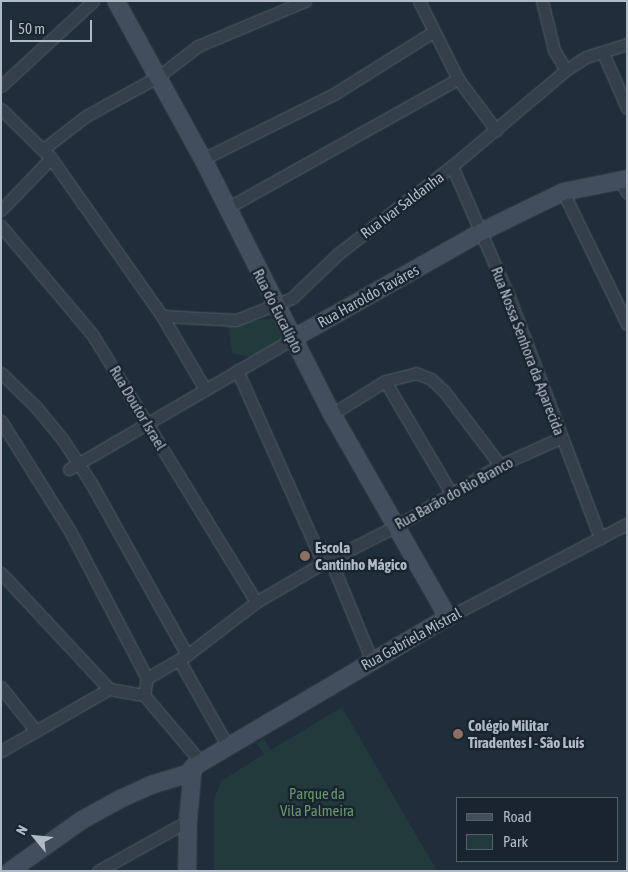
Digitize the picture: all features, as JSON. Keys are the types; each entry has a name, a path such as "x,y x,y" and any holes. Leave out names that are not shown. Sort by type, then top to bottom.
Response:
{"street":[{"path":"1,86 93,1"},
{"name":"Rua do Eucalípto","path":"116,1 202,159 292,339 332,414 398,525 448,617"},
{"path":"1,210 47,154 86,116 158,76 198,46 305,1"},
{"path":"419,1 458,79 496,130"},
{"path":"542,1 554,50 566,70"},
{"path":"202,159 334,94 433,32"},
{"name":"Rua Ivar Saldanha","path":"162,316 236,320 276,306 307,286 338,253 452,166 566,70 586,57 627,44"},
{"path":"603,53 627,108"},
{"path":"227,208 458,79"},
{"path":"1,109 47,154 162,316 205,389"},
{"name":"Rua Nossa Senhora da Aparecida","path":"452,166 516,315 560,438 600,538"},
{"name":"Rua Haroldo Taváres","path":"73,466 148,424 237,370 481,232 563,192 625,184"},
{"path":"563,192 627,324"},
{"name":"Rua Doutor Israel","path":"1,226 92,334 256,602"},
{"path":"237,370 372,661"},
{"path":"1,373 36,407 73,466 183,658 227,745"},
{"path":"332,414 385,382 416,373 432,379 471,422 500,465"},
{"path":"385,382 451,493"},
{"path":"1,421 70,532 147,678 144,695"},
{"name":"Rua Barão do Rio Branco","path":"147,678 183,658 256,602 326,561 398,525 500,465 560,438"},
{"name":"Rua Gabriela Mistral","path":"10,871 82,820 120,799 195,767 227,745 448,617 627,524"},
{"path":"1,573 109,689 144,695 195,767 188,821 187,871"},
{"path":"1,687 36,731"},
{"path":"1,751 109,689"},
{"path":"98,871 188,821"}],"green space":[{"path":"275,318 285,339 250,357 232,353 228,324"},
{"name":"Parque da Vila Palmeira","path":"342,707 437,871 214,871 214,800 221,781 264,754 257,743 261,740 264,739 271,750"}],"place":[{"name":"Escola Cantinho Mágico","path":"305,556"},
{"name":"Colégio Militar Tiradentes I - São Luís","path":"458,734"}]}
